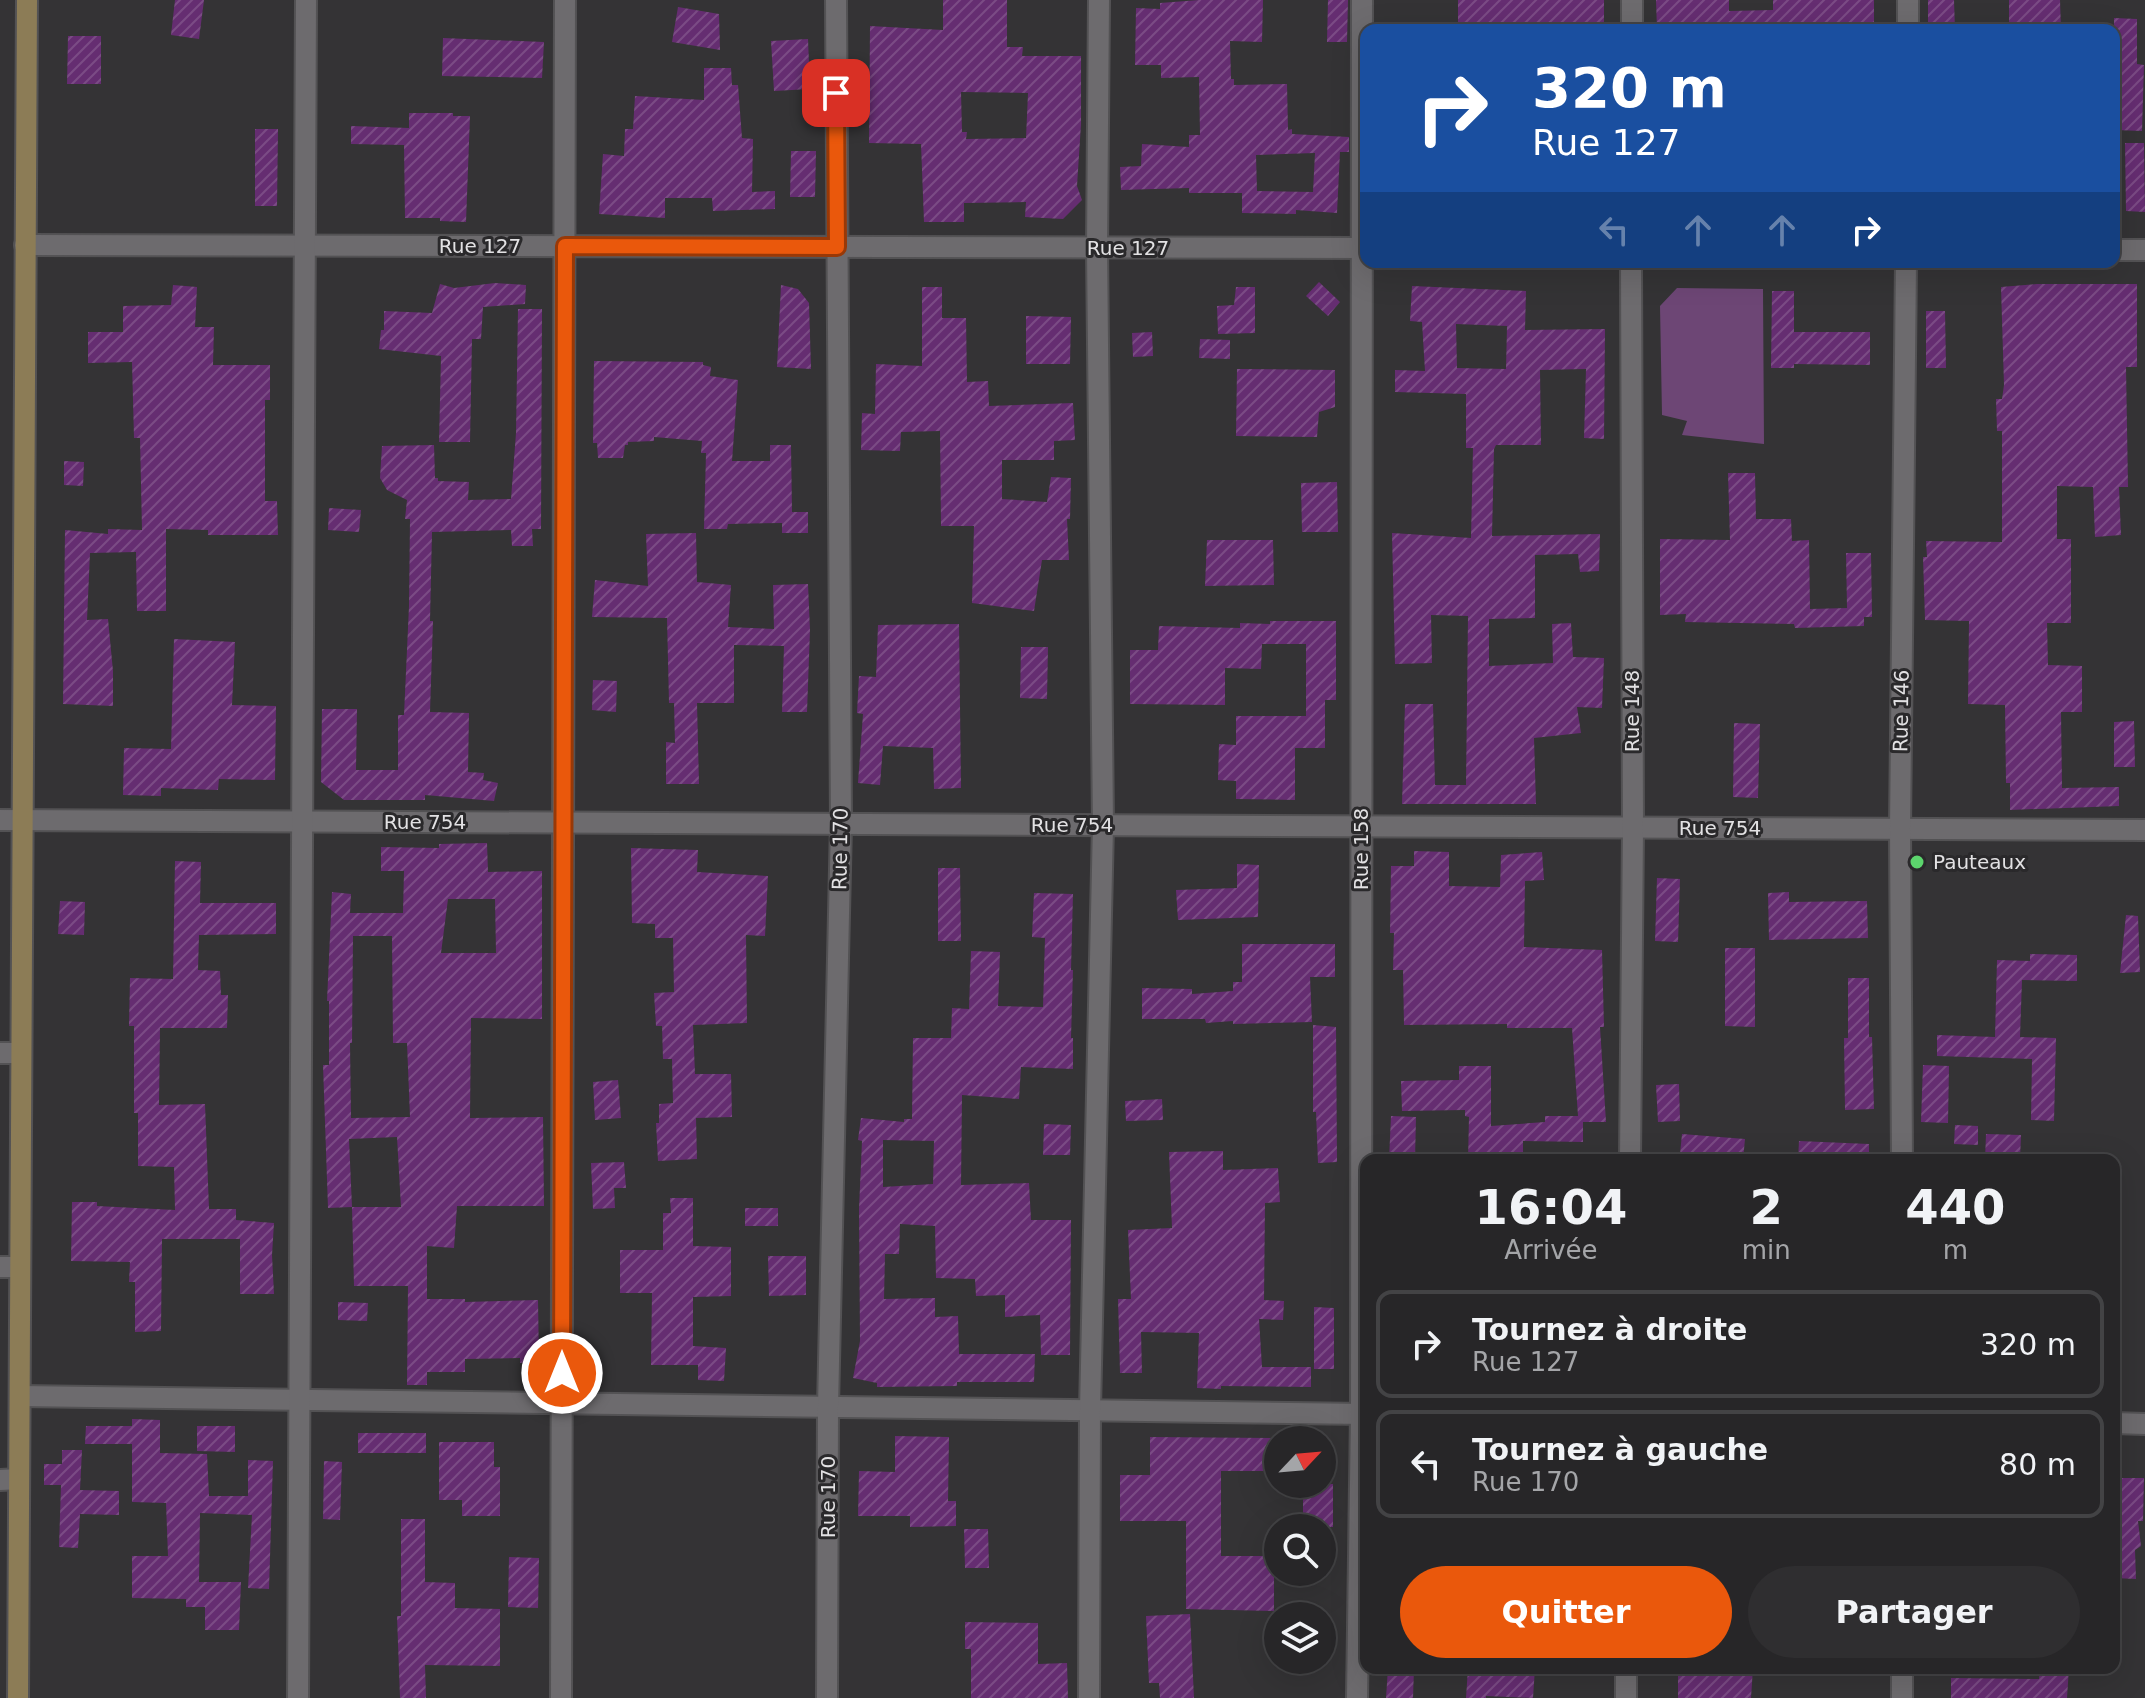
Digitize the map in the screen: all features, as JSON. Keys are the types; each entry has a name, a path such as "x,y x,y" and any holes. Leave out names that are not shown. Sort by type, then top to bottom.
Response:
{"street":[{"path":"18,1698 10,1479 20,1396 10,1267 21,1053 27,0"},
{"path":"298,1698 306,0"},
{"path":"561,1698 565,0"},
{"name":"Rue 170","path":"827,1698 828,1407 841,824 836,0"},
{"path":"1089,1698 1090,1410 1103,825 1097,248 1099,0"},
{"name":"Rue 158","path":"1362,0 1362,24"},
{"path":"1632,0 1632,24"},
{"path":"1908,0 1908,24"},
{"name":"Rue 127","path":"25,245 1360,248"},
{"path":"2120,250 2145,250"},
{"name":"Rue 158","path":"1362,1154 1364,268"},
{"name":"Rue 148","path":"1630,1154 1633,827 1631,268"},
{"name":"Rue 146","path":"1902,1154 1900,829 1906,268"},
{"name":"Rue 754","path":"0,820 2145,830"},
{"path":"0,1053 21,1053"},
{"path":"20,1396 1360,1414"},
{"path":"2120,1423 2145,1424"},
{"name":"Rue 158","path":"1357,1698 1360,1556"},
{"path":"1626,1674 1626,1698"},
{"path":"1902,1674 1902,1698"}],"shaded area":[{"path":"1677,288 1763,289 1764,444 1682,435 1687,421 1662,415 1660,306"}],"building":[{"path":"175,0 204,0 199,39 171,35"},
{"path":"943,0 1007,0 1007,47 1023,47 1022,56 1081,56 1077,186 1082,200 1063,219 1025,217 1026,202 964,203 964,222 924,222 921,144 869,143 870,26 943,30","holes":["961,92 1028,93 1026,138 966,139 967,132 962,132"]},
{"path":"1263,0 1262,42 1230,41 1231,79 1234,79 1234,85 1287,84 1288,130 1292,129 1292,134 1349,137 1349,152 1340,152 1337,213 1296,210 1296,214 1242,213 1242,193 1189,193 1189,188 1121,190 1120,167 1141,166 1142,144 1189,147 1189,135 1200,135 1199,77 1161,78 1161,65 1135,65 1136,8 1160,9 1160,3","holes":["1315,153 1313,192 1257,191 1256,155"]},
{"path":"1328,0 1348,0 1347,42 1327,42"},
{"path":"1458,0 1604,0 1604,24 1458,24"},
{"path":"1656,0 1729,0 1729,11 1773,10 1773,0 1874,0 1874,24 1657,24"},
{"path":"1928,0 1954,0 1955,24 1928,24"},
{"path":"2009,0 2060,0 2061,24 2009,24"},
{"path":"678,7 719,14 720,50 672,42"},
{"path":"2114,18 2137,19 2137,64 2144,65 2142,131 2120,130 2120,24 2114,24"},
{"path":"68,36 101,36 101,84 67,84"},
{"path":"443,38 544,42 542,78 442,76"},
{"path":"808,39 810,89 774,91 771,41"},
{"path":"704,68 731,68 732,85 738,85 742,138 753,139 752,192 775,191 775,209 713,211 712,198 665,198 665,218 599,214 603,154 624,156 625,129 633,129 635,96 704,100"},
{"path":"409,113 470,116 466,222 405,218 404,145 351,144 351,126 409,128"},
{"path":"255,129 278,129 277,206 255,206"},
{"path":"2125,143 2144,143 2145,212 2126,211"},
{"path":"791,151 816,151 815,197 790,197"},
{"path":"1319,282 1340,302 1328,316 1306,296"},
{"path":"495,283 526,285 525,304 483,307 481,339 472,339 470,442 439,442 441,356 379,349 381,330 384,330 384,311 432,313 440,284 454,288"},
{"path":"2137,284 2137,367 2126,367 2128,487 2119,487 2121,535 2095,537 2093,487 2057,486 2057,539 2071,539 2071,623 2047,623 2048,665 2082,666 2082,712 2061,712 2062,788 2119,787 2119,806 2010,810 2010,783 2006,783 2005,705 1968,704 1969,621 1925,620 1923,557 1927,557 1926,541 2002,542 2002,431 1997,431 1996,399 2002,399 2004,385 2001,287"},
{"path":"173,285 197,287 195,327 214,327 213,365 270,365 270,400 265,400 265,501 277,501 278,535 208,535 208,530 166,529 166,611 137,611 136,552 90,553 87,620 108,619 113,706 63,704 65,530 108,534 108,529 142,530 140,438 134,438 132,362 88,363 88,332 123,332 123,306 171,305"},
{"path":"781,285 798,289 809,303 811,369 777,367"},
{"path":"1412,286 1526,291 1525,330 1605,329 1604,439 1584,438 1586,369 1540,370 1541,445 1496,445 1494,449 1492,536 1600,534 1599,571 1580,572 1578,554 1535,555 1535,618 1489,619 1489,666 1553,663 1552,624 1571,623 1573,657 1604,658 1602,708 1577,707 1581,733 1534,738 1536,804 1402,804 1405,704 1433,704 1435,785 1466,785 1468,616 1431,615 1432,663 1395,664 1392,533 1471,538 1473,448 1466,448 1466,394 1395,392 1395,370 1425,371 1422,322 1410,321","holes":["1456,324 1507,326 1506,369 1457,368"]},
{"path":"922,287 942,287 942,318 966,318 967,382 988,381 989,406 1073,403 1075,440 1054,441 1054,460 1002,460 1002,499 1047,502 1051,477 1071,478 1070,519 1067,519 1069,560 1042,560 1034,611 972,603 974,526 941,526 940,431 901,432 900,451 861,450 862,413 875,414 876,364 922,366"},
{"path":"1236,287 1255,287 1255,333 1218,334 1217,306 1234,305"},
{"path":"1772,291 1794,291 1794,332 1870,332 1870,365 1794,364 1794,368 1771,368"},
{"path":"518,309 542,309 541,529 532,529 533,546 512,546 511,530 432,532 430,712 469,713 468,772 484,773 483,780 498,783 494,801 425,795 425,800 344,800 321,782 322,709 357,709 356,770 398,770 398,715 404,715 410,519 405,519 407,500 387,490 380,478 382,446 434,445 435,478 438,481 469,482 468,500 511,499 516,433"},
{"path":"1926,311 1945,311 1946,368 1926,368"},
{"path":"1026,316 1071,317 1070,364 1026,364"},
{"path":"1152,332 1153,356 1133,357 1132,333"},
{"path":"1200,339 1230,340 1230,359 1199,358"},
{"path":"594,361 703,362 703,365 711,367 710,376 738,380 732,461 770,461 770,445 791,445 792,512 808,512 808,533 782,533 782,523 728,524 727,529 704,529 706,453 701,453 702,441 654,437 654,441 628,442 623,458 598,458 597,443 593,443"},
{"path":"1237,369 1335,370 1335,407 1319,412 1317,437 1236,436"},
{"path":"64,461 84,462 83,486 64,485"},
{"path":"1728,473 1755,473 1756,519 1791,519 1792,541 1809,540 1810,609 1847,608 1846,553 1871,553 1872,617 1864,617 1864,626 1795,628 1794,624 1685,622 1686,614 1660,615 1660,539 1730,540"},
{"path":"1337,482 1338,532 1302,532 1301,483"},
{"path":"329,508 361,510 359,532 328,530"},
{"path":"696,533 697,582 731,585 728,627 774,629 773,585 808,584 807,712 782,712 784,646 734,645 734,703 697,703 699,784 666,784 666,742 675,743 674,703 669,703 667,618 592,617 595,580 648,586 646,534"},
{"path":"1207,540 1273,540 1274,585 1205,586"},
{"path":"1270,621 1336,621 1336,700 1325,700 1325,748 1295,748 1295,800 1236,799 1236,781 1218,780 1219,744 1236,745 1236,716 1306,716 1306,644 1262,644 1261,669 1225,668 1225,705 1130,704 1130,650 1158,650 1159,626 1240,628 1240,623 1270,624"},
{"path":"959,624 961,788 934,789 933,748 883,746 880,785 858,783 863,714 857,713 859,676 876,677 878,625"},
{"path":"174,639 235,642 232,705 276,706 275,780 219,779 218,790 161,788 161,796 123,795 124,748 171,749"},
{"path":"1021,647 1048,647 1047,699 1020,698"},
{"path":"593,680 617,681 616,712 592,710"},
{"path":"2134,721 2135,767 2114,767 2114,722"},
{"path":"1734,723 1760,724 1758,798 1733,797"},
{"path":"487,843 488,872 542,871 542,1019 471,1018 470,1118 543,1117 544,1206 457,1206 454,1248 427,1246 427,1299 465,1299 465,1302 538,1300 539,1362 520,1363 520,1358 465,1359 465,1372 427,1372 427,1385 407,1385 408,1286 354,1286 352,1207 328,1208 323,1065 329,1065 327,1001 332,892 351,894 350,913 403,913 404,871 381,871 381,847 439,848 439,844","holes":["448,899 495,899 496,953 441,953","353,936 392,936 393,1043 407,1043 410,1117 351,1118","397,1137 401,1207 352,1207 349,1139"]},
{"path":"631,848 698,850 697,872 768,876 765,936 746,935 747,1023 693,1025 695,1074 731,1074 732,1117 696,1118 697,1159 658,1161 656,1123 659,1123 659,1104 673,1103 672,1059 663,1059 662,1026 656,1026 654,993 674,992 673,938 655,938 655,924 632,923"},
{"path":"1414,851 1449,852 1449,886 1500,887 1501,855 1542,852 1544,880 1525,881 1524,947 1602,950 1604,1027 1600,1027 1606,1122 1583,1122 1583,1142 1523,1141 1523,1154 1468,1154 1469,1117 1465,1116 1465,1110 1402,1111 1401,1081 1459,1080 1459,1066 1491,1066 1491,1126 1545,1122 1545,1116 1578,1116 1572,1028 1507,1028 1507,1024 1404,1025 1403,970 1393,970 1391,866 1414,866"},
{"path":"175,861 201,862 200,903 276,903 276,934 199,935 198,970 220,971 221,995 228,995 227,1028 160,1028 159,1105 205,1104 209,1209 236,1209 236,1220 274,1223 274,1294 240,1294 240,1239 162,1239 161,1331 135,1332 135,1282 129,1282 130,1262 71,1261 72,1202 175,1210 174,1167 138,1166 138,1113 134,1113 134,1026 129,1026 130,978 173,979"},
{"path":"1237,864 1259,865 1258,917 1178,920 1176,890 1237,888"},
{"path":"938,868 960,868 961,941 938,941"},
{"path":"1657,878 1680,879 1678,942 1655,941"},
{"path":"1789,892 1789,902 1867,901 1868,938 1769,940 1768,893"},
{"path":"1034,893 1073,894 1073,1069 1021,1067 1019,1099 962,1095 961,1185 1029,1183 1031,1220 1071,1220 1070,1355 1041,1355 1040,1315 1005,1317 1005,1295 976,1296 975,1279 936,1278 935,1226 900,1224 899,1254 885,1254 884,1299 935,1298 935,1317 958,1316 959,1354 1035,1354 1034,1382 957,1382 957,1386 877,1387 877,1383 853,1378 860,1341 862,1141 858,1140 861,1118 904,1122 904,1119 912,1119 913,1038 951,1038 952,1008 969,1009 971,951 1000,952 998,1006 1043,1007 1045,938 1032,937","holes":["883,1140 934,1141 933,1184 883,1187"]},
{"path":"60,901 85,902 84,935 58,934"},
{"path":"2126,915 2138,916 2140,972 2120,973"},
{"path":"1242,944 1335,944 1335,977 1310,977 1312,1022 1233,1024 1233,1021 1206,1023 1205,1019 1142,1019 1142,988 1192,989 1192,994 1233,991 1233,982 1242,982"},
{"path":"1725,948 1755,948 1755,1027 1725,1026"},
{"path":"2030,954 2077,955 2077,981 2022,980 2020,1037 2056,1038 2054,1121 2031,1120 2032,1059 1937,1056 1937,1035 1995,1037 1997,960 2030,961"},
{"path":"1848,978 1869,978 1874,1109 1845,1110 1844,1038 1848,1038"},
{"path":"1313,1025 1336,1027 1337,1162 1318,1163 1316,1112 1313,1112"},
{"path":"1923,1065 1949,1066 1948,1123 1921,1122"},
{"path":"618,1080 621,1118 595,1120 593,1082"},
{"path":"1679,1084 1680,1121 1658,1122 1656,1085"},
{"path":"1162,1099 1163,1120 1126,1121 1125,1101"},
{"path":"1391,1116 1416,1117 1415,1154 1389,1154"},
{"path":"1044,1124 1071,1125 1070,1155 1043,1155"},
{"path":"1955,1125 1978,1126 1978,1145 1954,1144"},
{"path":"1682,1134 1745,1139 1744,1154 1680,1154"},
{"path":"1986,1134 2021,1135 2020,1154 1985,1154"},
{"path":"1799,1141 1869,1144 1869,1154 1798,1154"},
{"path":"1223,1151 1223,1170 1278,1168 1280,1202 1265,1203 1264,1300 1284,1301 1283,1320 1259,1319 1262,1367 1311,1367 1311,1387 1197,1388 1199,1333 1141,1332 1142,1373 1120,1373 1118,1299 1131,1299 1128,1230 1172,1228 1169,1152"},
{"path":"624,1162 626,1188 614,1188 615,1208 593,1209 591,1163"},
{"path":"670,1198 693,1198 693,1246 731,1247 731,1296 693,1297 693,1346 726,1348 724,1381 698,1380 698,1365 651,1365 652,1293 620,1293 620,1250 663,1250 663,1213 671,1213"},
{"path":"745,1208 778,1208 778,1226 745,1226"},
{"path":"768,1256 806,1256 806,1295 769,1296"},
{"path":"338,1302 368,1303 367,1321 338,1320"},
{"path":"1314,1307 1334,1308 1334,1369 1314,1369"},
{"path":"132,1419 160,1420 160,1453 207,1454 209,1496 248,1496 248,1460 273,1461 269,1589 248,1588 252,1515 200,1513 199,1582 241,1582 239,1630 205,1630 205,1607 186,1607 186,1599 132,1598 132,1556 168,1556 166,1503 132,1502 132,1444 85,1444 86,1426 132,1426"},
{"path":"197,1426 235,1426 235,1452 197,1451"},
{"path":"358,1433 426,1433 426,1453 358,1453"},
{"path":"895,1436 949,1437 948,1501 956,1501 956,1526 910,1527 910,1516 858,1516 859,1471 895,1472"},
{"path":"1150,1437 1264,1438 1264,1471 1221,1471 1221,1556 1264,1556 1264,1586 1274,1586 1274,1602 1264,1602 1264,1611 1186,1609 1186,1521 1120,1521 1120,1475 1150,1475"},
{"path":"439,1442 494,1442 494,1467 500,1467 500,1516 462,1516 462,1500 439,1500"},
{"path":"62,1450 82,1450 80,1490 119,1491 119,1515 80,1514 78,1548 59,1547 61,1485 44,1485 44,1464 62,1464"},
{"path":"324,1461 342,1462 340,1520 323,1519"},
{"path":"2120,1478 2144,1478 2143,1521 2138,1521 2141,1546 2135,1550 2136,1579 2120,1578"},
{"path":"1303,1498 1333,1498 1333,1514 1303,1514"},
{"path":"401,1519 425,1519 425,1582 455,1583 455,1608 500,1609 500,1666 425,1665 426,1698 400,1698 397,1616 401,1616"},
{"path":"964,1529 988,1529 989,1568 965,1568"},
{"path":"509,1557 539,1558 538,1608 508,1607"},
{"path":"1190,1614 1194,1698 1160,1698 1159,1683 1149,1683 1146,1616"},
{"path":"965,1622 1038,1623 1038,1664 1067,1663 1068,1698 971,1698 971,1649 965,1649"},
{"path":"1388,1674 1414,1674 1413,1698 1386,1698"},
{"path":"1468,1674 1535,1674 1533,1698 1466,1698"},
{"path":"1678,1674 1753,1674 1751,1698 1678,1698"},
{"path":"2039,1674 2069,1674 2067,1698 1951,1698 1951,1678 2039,1679"}],"place":[{"name":"Pauteaux","path":"1917,862"}],"route":[{"path":"562,1373 565,246 837,247 836,93"}]}
